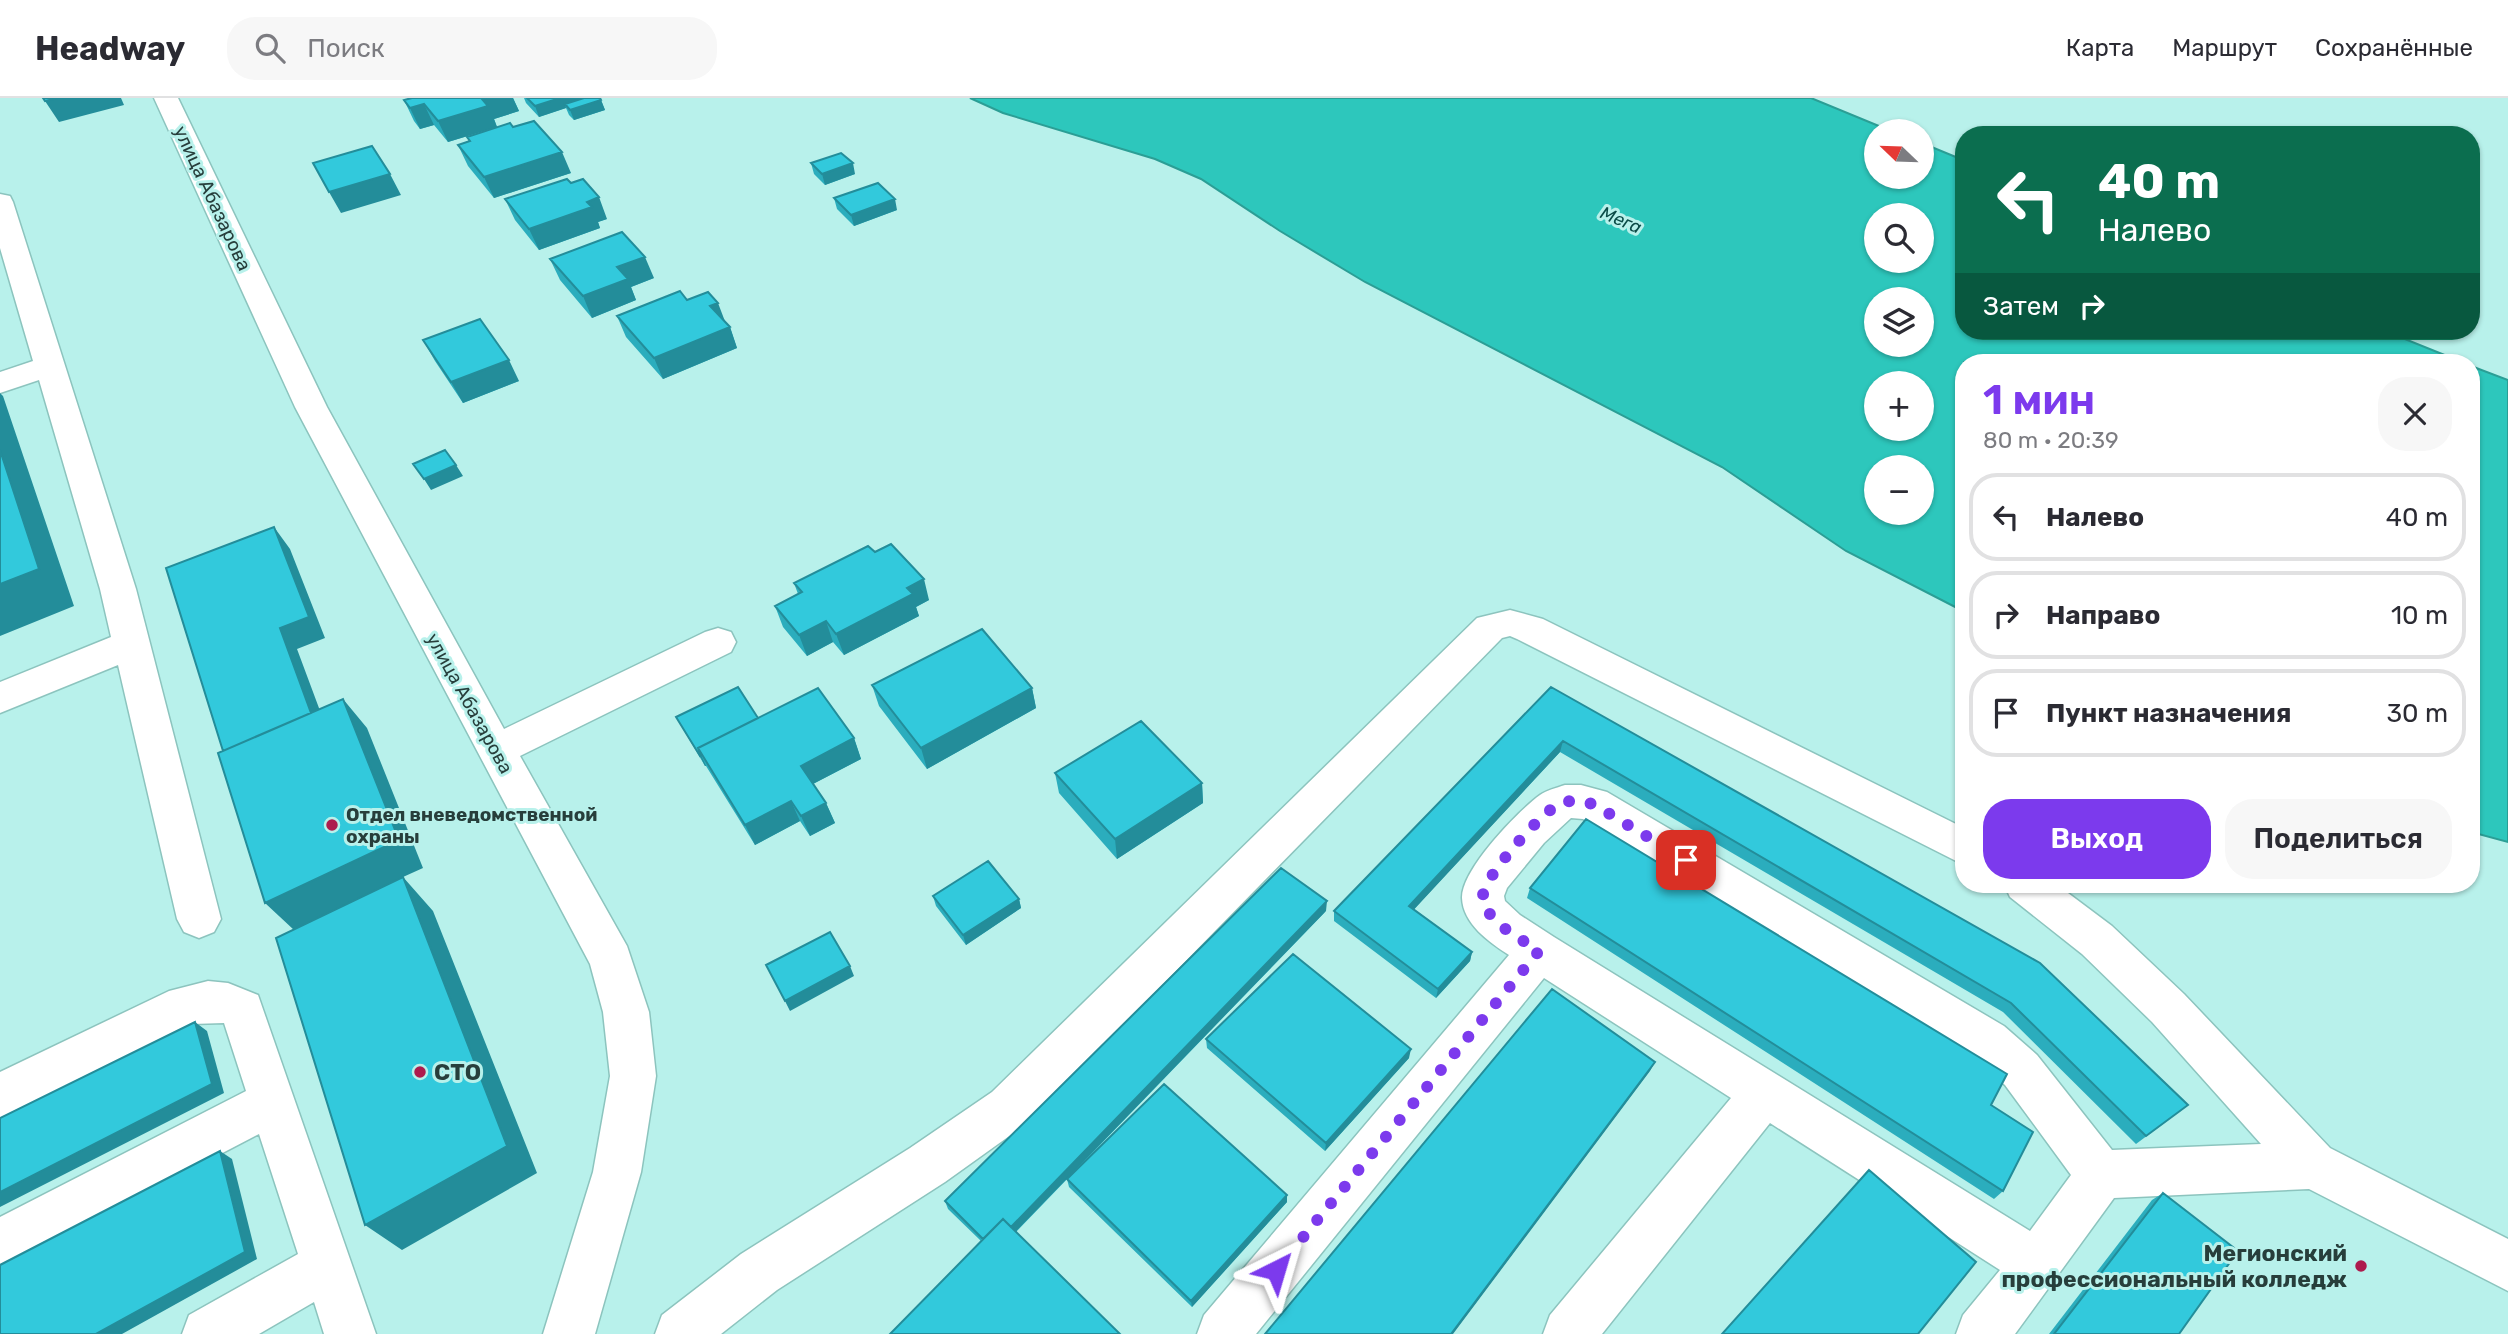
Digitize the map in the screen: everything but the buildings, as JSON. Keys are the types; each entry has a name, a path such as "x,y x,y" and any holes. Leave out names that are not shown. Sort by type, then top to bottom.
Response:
{"street":[{"name":"улица Абазарова","path":"166,98 311,407 611,960 626,1012 633,1076 617,1172 569,1334"},
{"path":"0,202 118,589 199,919"},
{"path":"0,383 50,366"},
{"path":"681,1334 719,1299 770,1263 964,1143 1009,1108 1490,628 1510,623 1530,629 1955,843"},
{"path":"496,750 718,642"},
{"path":"0,698 132,644"},
{"path":"2037,1264 1497,922 1486,910 1482,895 1489,877 1546,813 1560,803 1576,800 1593,804 1988,1041 2021,1070 2101,1175"},
{"path":"2037,893 2097,940 2168,1008 2313,1165 2508,1266"},
{"path":"1223,1334 1539,951"},
{"path":"0,1096 185,1005 206,1000 229,1002 242,1010 351,1334"},
{"path":"1569,1334 1765,1093"},
{"path":"0,1244 272,1102"},
{"path":"2101,1175 2313,1165"},
{"path":"1982,1334 2101,1175"},
{"path":"208,1334 327,1266"}],"water":[{"name":"Мега","path":"970,98 1811,98 1864,120 1864,189 1934,189 1934,148 1955,157 1955,340 2407,340 2442,354 1955,354 1955,607 1846,551 1722,467 1365,282 1201,179 1155,159 1003,113"},
{"path":"2480,369 2508,380 2508,842 2480,834"}],"place":[{"name":"Отдел вневедомственной охраны","path":"332,825"},
{"name":"СТО","path":"420,1072"},
{"name":"Мегионский профессиональный колледж","path":"2361,1266"}],"route":[{"path":"1276,1270 1539,951 1497,922 1486,910 1482,895 1489,877 1546,813 1560,803 1576,800 1593,804 1686,860"}]}
